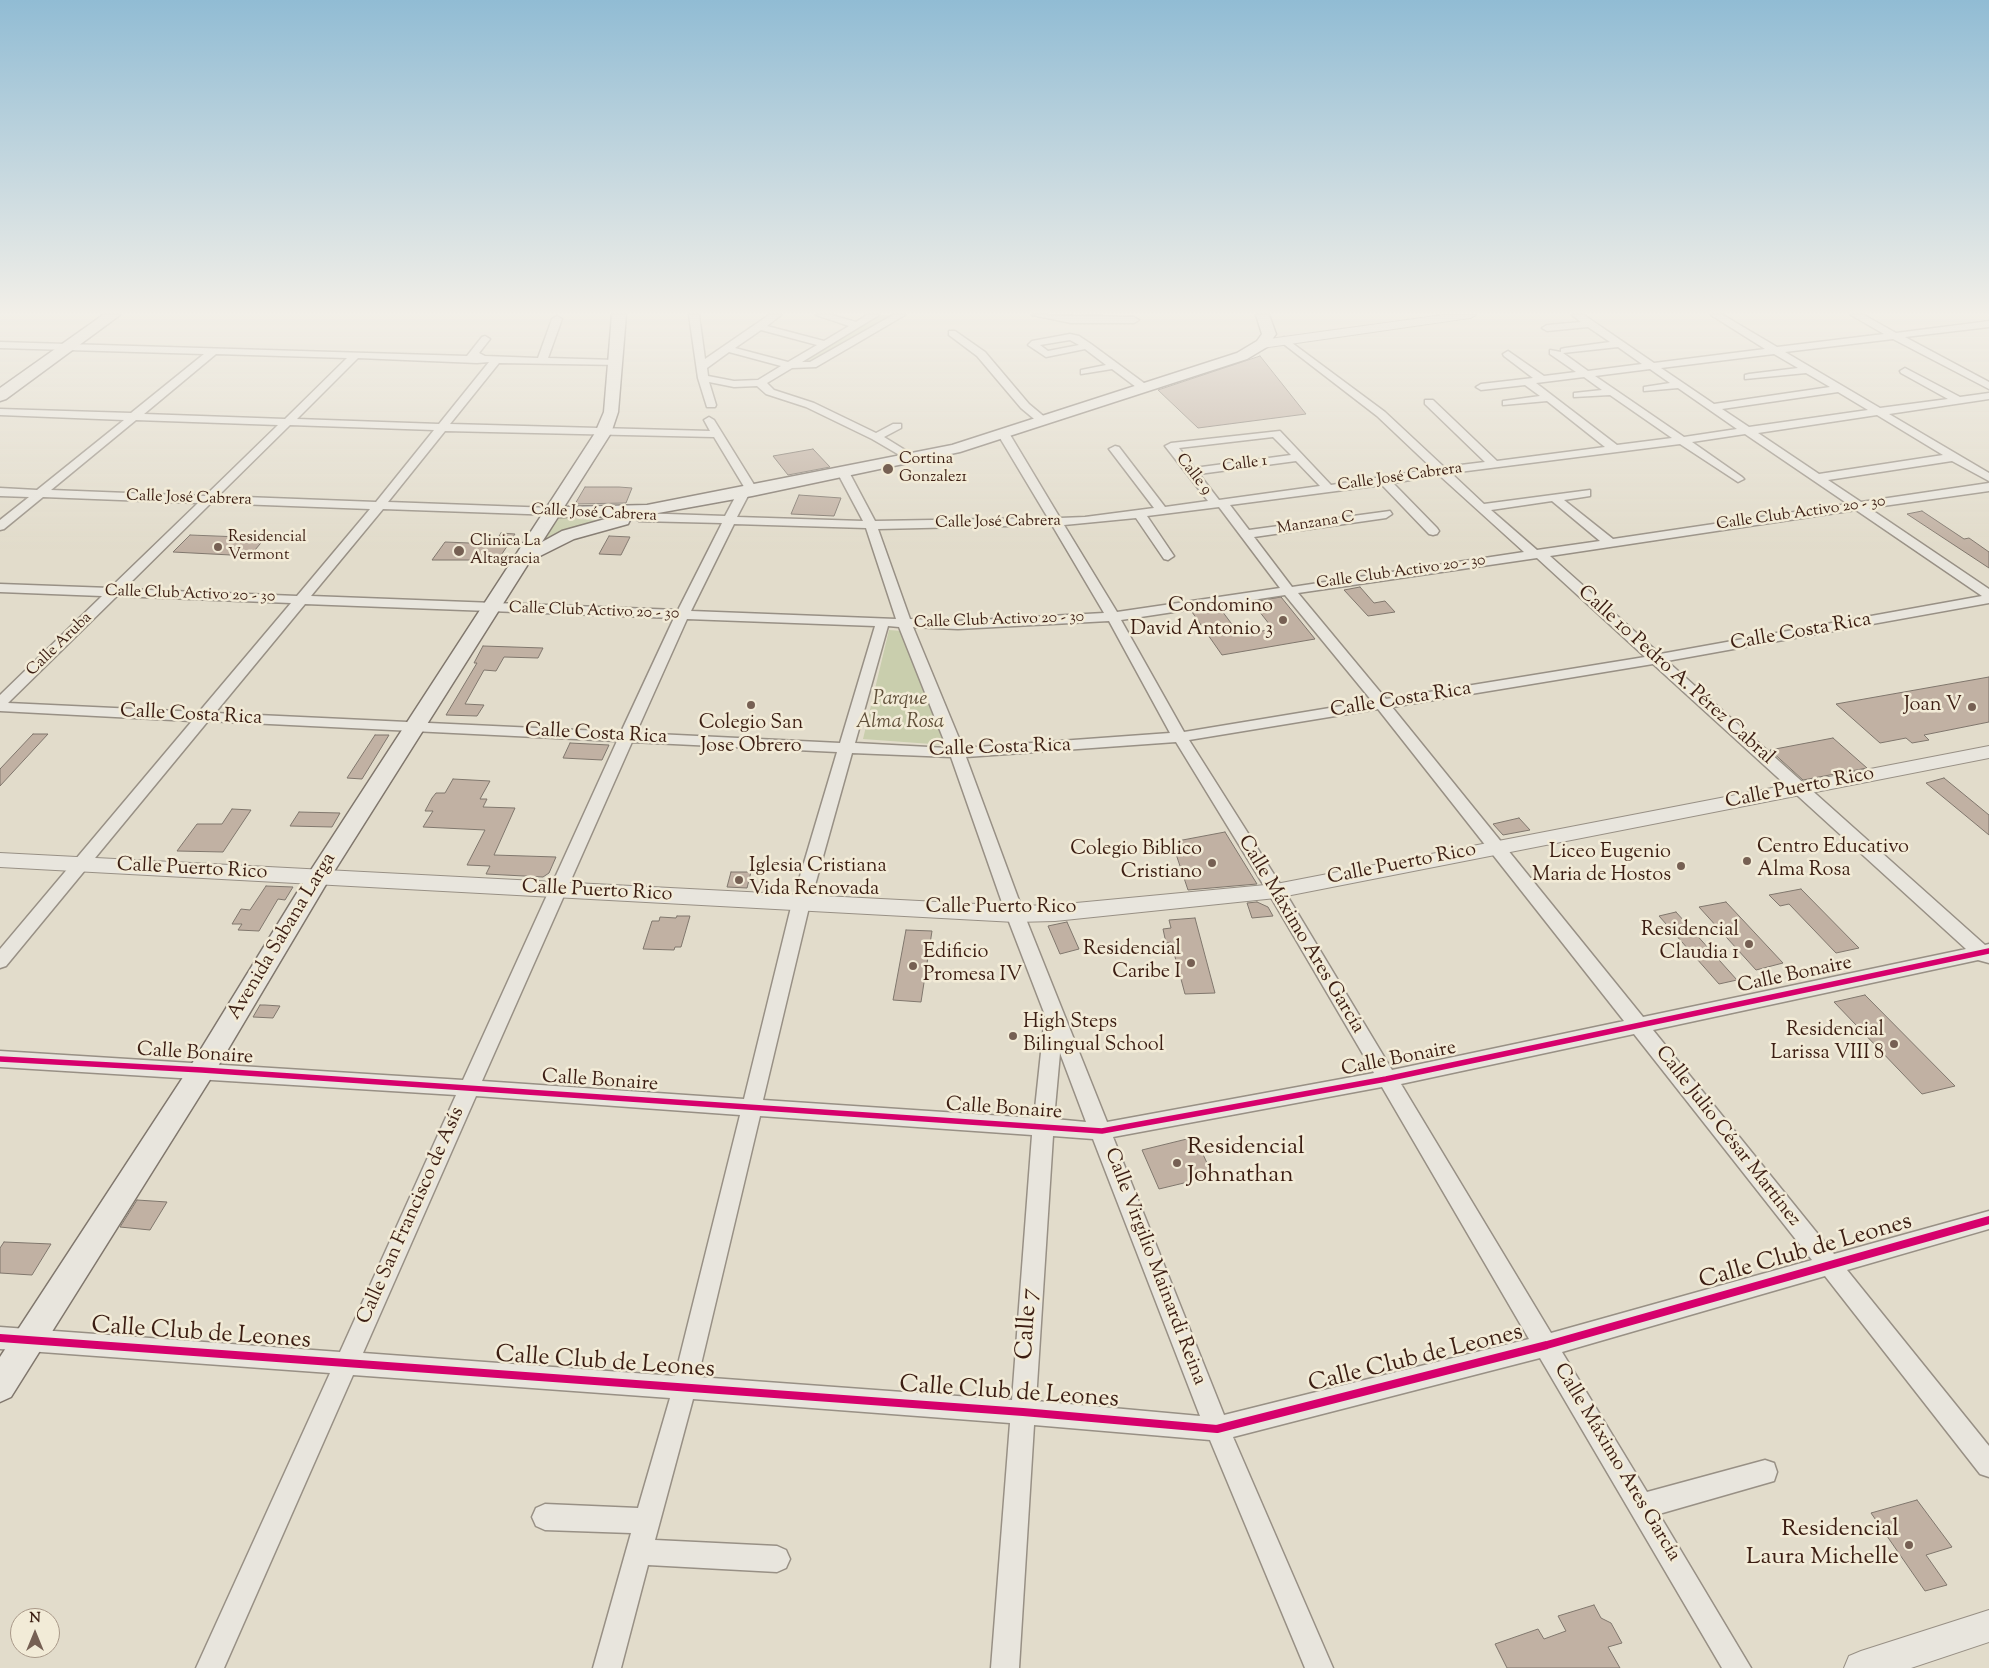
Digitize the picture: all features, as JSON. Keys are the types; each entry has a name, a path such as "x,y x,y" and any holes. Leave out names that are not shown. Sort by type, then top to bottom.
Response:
{"main road":[{"name":"Avenida Sabana Larga","path":"0,1386 202,1070 319,876 603,433 611,412 613,393"},
{"path":"523,558 568,535 595,526 955,449 1129,393"},
{"path":"552,512 628,512 726,494 743,493"},
{"name":"Calle José Cabrera","path":"552,512 562,515 639,517"}],"street":[{"path":"0,526 163,393"},
{"name":"Calle Aruba","path":"0,705 317,393"},
{"path":"0,961 380,505 470,393"},
{"path":"708,393 711,405"},
{"path":"773,393 810,405 876,437 912,458"},
{"path":"1013,393 1043,420"},
{"name":"Calle 10 Pedro A. Pérez Cabral","path":"1353,393 1381,414 1481,508 1657,659 1986,955"},
{"path":"1542,393 1616,450"},
{"path":"1578,395 1604,393"},
{"path":"1615,393 1738,478"},
{"path":"1692,393 1989,595"},
{"path":"1713,407 1813,393"},
{"path":"1846,393 1989,478"},
{"path":"1945,393 1958,400"},
{"name":"Calle José Cabrera","path":"639,517 871,525 1055,522 1219,504 1385,481 1442,471 1616,450 1989,396"},
{"path":"1507,403 1549,398"},
{"path":"1429,402 1495,464"},
{"path":"0,412 603,433 718,434"},
{"path":"709,420 718,434 743,493"},
{"path":"876,437 897,426"},
{"name":"Calle Máximo Ares García","path":"1003,433 1113,617 1180,737 1276,891 1737,1668"},
{"name":"Calle 9","path":"1219,504 1190,472 1171,446 1276,433 1300,458"},
{"path":"1115,449 1162,511"},
{"path":"1300,458 1329,489"},
{"name":"Calle 1","path":"1190,472 1300,458"},
{"path":"1818,478 1954,458"},
{"name":"Calle Virgilio Mainardi Reina","path":"843,472 871,525 905,624 957,754 1015,914 1102,1131 1217,1429 1319,1668"},
{"path":"1385,481 1434,531"},
{"name":"Calle Club Activo 20 - 30","path":"0,588 882,624 958,625 1113,617 1989,487"},
{"name":"Calle José Cabrera","path":"0,492 552,512"},
{"name":"Calle San Francisco de Asís","path":"210,1668 627,736 682,615 743,493"},
{"path":"1481,508 1586,493"},
{"path":"1555,498 1610,543"},
{"name":"Calle Julio César Martínez","path":"1219,504 1247,534 1288,590 1496,846 1989,1465"},
{"path":"1139,514 1168,556"},
{"name":"Manzana C","path":"1247,534 1386,514"},
{"name":"Calle Costa Rica","path":"0,705 202,717 627,736 957,754 1086,746 1180,737 1657,659 1989,600"},
{"path":"607,1668 684,1388 801,903 882,624"},
{"name":"Calle Puerto Rico","path":"0,860 1015,914 1055,913 1276,891 1496,846 1989,752"},
{"name":"Calle Bonaire","path":"0,1059 202,1070 1102,1131 1386,1079 1638,1025 1986,955"},
{"name":"Calle 7","path":"1005,1668 1043,1128 1054,1011"},
{"name":"Calle Club de Leones","path":"0,1338 1023,1412 1217,1429 1547,1345 1989,1220"},
{"path":"1642,1506 1765,1472"},
{"path":"545,1517 647,1521"},
{"path":"639,1552 777,1559"},
{"path":"1861,1668 1989,1626"}],"green space":[{"path":"559,518 596,520 546,538"},
{"name":"Parque Alma Rosa","path":"889,630 901,631 945,745 863,739"}],"building":[{"path":"1161,393 1289,393 1306,414 1198,428"},
{"path":"813,449 830,467 788,475 773,456"},
{"path":"585,487 632,488 626,503 575,504"},
{"path":"799,495 841,498 834,516 791,514"},
{"path":"1922,511 1964,539 1969,538 1989,552 1989,568 1907,514"},
{"name":"Clinica La Altagracia","path":"501,533 515,534 498,560 432,560 445,542 494,544"},
{"name":"Residencial Vermont","path":"190,535 265,538 250,556 173,552"},
{"path":"609,536 630,537 621,555 599,554"},
{"path":"1360,587 1374,603 1385,601 1395,612 1368,616 1344,590"},
{"name":"Condomino David Antonio 3","path":"1281,597 1315,639 1222,655 1192,612 1219,607 1240,635 1273,629 1252,602"},
{"path":"483,646 543,648 538,658 504,657 496,671 484,670 465,704 484,705 477,716 446,715 477,663 474,663"},
{"path":"1989,677 1989,722 1924,735 1929,740 1912,743 1906,738 1880,743 1836,704"},
{"path":"33,734 48,734 0,786 0,769"},
{"path":"375,735 389,735 362,779 347,778"},
{"path":"1833,738 1867,768 1803,780 1770,750"},
{"path":"570,743 609,745 602,760 563,758"},
{"path":"1944,778 1989,815 1989,835 1926,783"},
{"path":"453,779 490,781 480,799 487,799 483,807 515,808 494,855 556,857 549,873 543,877 486,874 490,866 467,865 485,830 423,827 433,811 425,811 432,798 436,793 445,793"},
{"path":"232,809 251,810 223,852 177,851 197,824 222,824"},
{"path":"299,812 340,813 332,827 290,826"},
{"path":"1519,818 1530,830 1503,835 1493,824"},
{"name":"Colegio Biblico Cristiano","path":"1225,832 1257,884 1188,890 1172,842"},
{"name":"Iglesia Cristiana Vida Renovada","path":"731,872 751,872 747,888 727,887"},
{"path":"266,886 293,887 285,900 278,899 259,931 238,930 242,924 232,924 241,909 250,910"},
{"path":"1801,889 1859,948 1836,953 1789,904 1780,906 1769,895"},
{"path":"1257,902 1268,907 1273,916 1252,918 1247,903"},
{"path":"1726,902 1783,963 1756,970 1699,907"},
{"path":"1676,912 1737,980 1719,984 1659,916"},
{"path":"677,916 690,916 681,947 675,947 674,950 643,949 652,921 659,921 660,917 676,918"},
{"name":"Residencial Caribe I","path":"1195,918 1215,993 1185,994 1171,942 1166,943 1163,929 1171,928 1169,920"},
{"path":"1067,922 1079,949 1060,954 1048,926"},
{"name":"Edificio Promesa IV","path":"906,930 932,931 921,1002 893,1000"},
{"name":"Residencial Larissa VIII 8","path":"1865,995 1955,1086 1922,1094 1834,1002"},
{"path":"260,1005 280,1006 273,1018 253,1017"},
{"name":"Residencial Johnathan","path":"1195,1137 1213,1176 1159,1189 1142,1150"},
{"path":"137,1200 167,1202 150,1230 120,1227"},
{"path":"4,1242 51,1244 32,1275 0,1273 0,1248"},
{"name":"Residencial Laura Michelle","path":"1917,1500 1952,1547 1926,1555 1947,1585 1925,1591 1871,1513"},
{"path":"1594,1605 1601,1618 1611,1623 1622,1643 1608,1647 1620,1668 1507,1668 1495,1644 1538,1629 1544,1639 1566,1631 1558,1616"}],"cycle path":[{"path":"0,1059 202,1070 1102,1131 1386,1079 1989,951"},
{"path":"0,1338 1023,1412 1217,1429 1547,1345 1989,1220"}],"place":[{"name":"Cortina Gonzalez1","path":"888,469"},
{"name":"Residencial Vermont","path":"218,547"},
{"name":"Clinica La Altagracia","path":"459,551"},
{"name":"Condomino David Antonio 3","path":"1283,620"},
{"name":"Colegio San Jose Obrero","path":"751,705"},
{"name":"Joan V","path":"1972,707"},
{"name":"Centro Educativo Alma Rosa","path":"1747,861"},
{"name":"Colegio Biblico Cristiano","path":"1212,863"},
{"name":"Liceo Eugenio Maria de Hostos","path":"1681,866"},
{"name":"Iglesia Cristiana Vida Renovada","path":"739,880"},
{"name":"Residencial Claudia 1","path":"1749,944"},
{"name":"Residencial Caribe I","path":"1191,963"},
{"name":"Edificio Promesa IV","path":"913,966"},
{"name":"High Steps Bilingual School","path":"1013,1036"},
{"name":"Residencial Larissa VIII 8","path":"1894,1044"},
{"name":"Residencial Johnathan","path":"1177,1163"},
{"name":"Residencial Laura Michelle","path":"1909,1545"}]}
